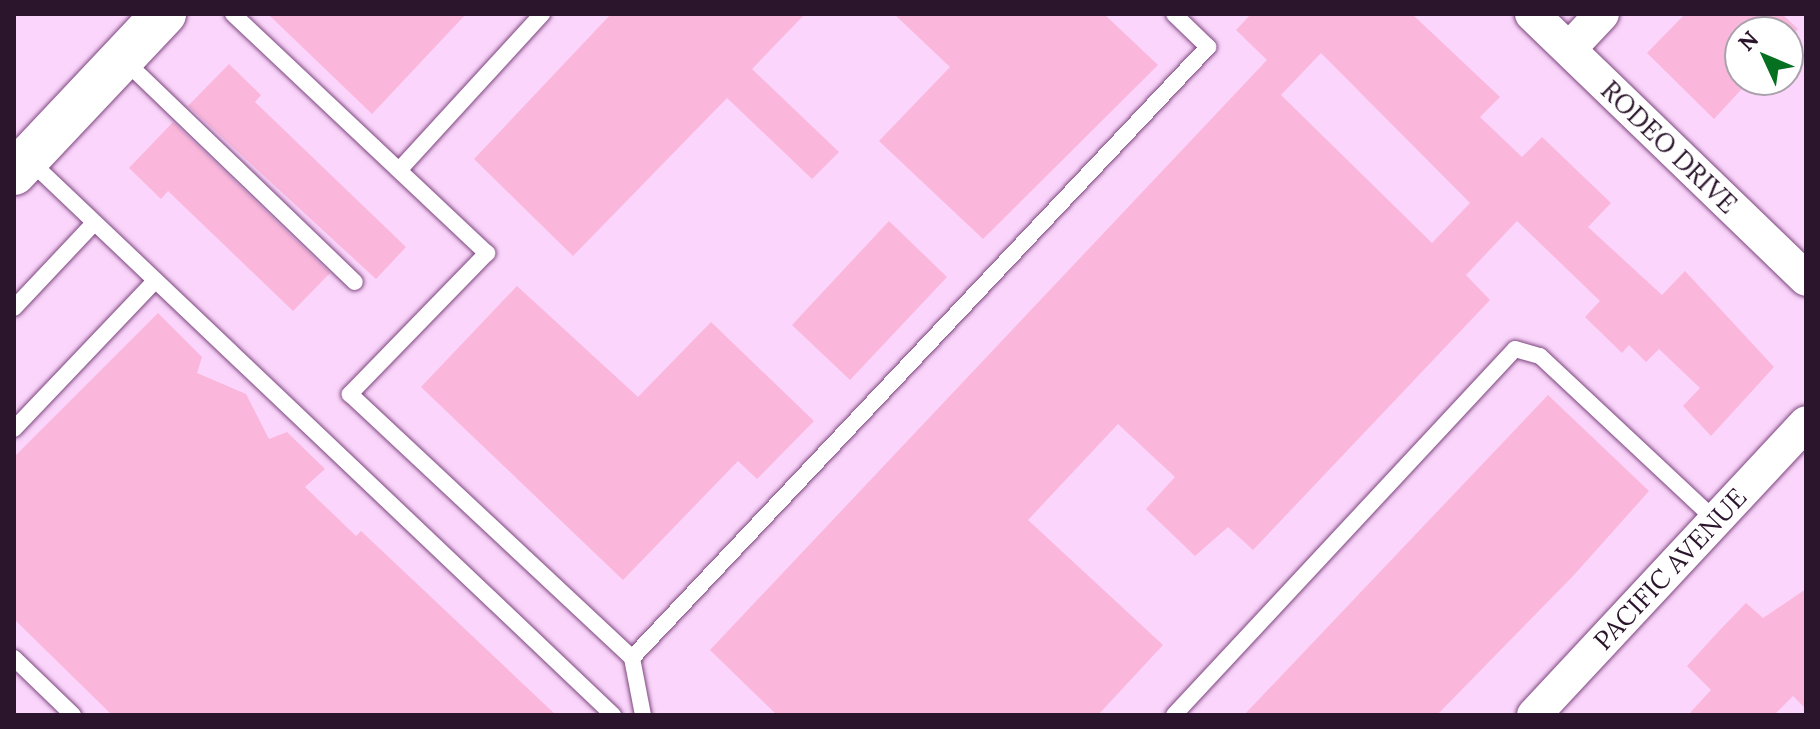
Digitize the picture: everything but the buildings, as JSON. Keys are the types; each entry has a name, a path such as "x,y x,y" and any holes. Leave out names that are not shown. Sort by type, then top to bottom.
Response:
{"street":[{"path":"21,166 164,14"},
{"name":"RODEO DRIVE","path":"1532,14 1806,279"},
{"path":"1569,49 1602,14"},
{"name":"PACIFIC AVENUE","path":"1534,715 1806,423"}],"lane":[{"path":"233,14 401,168 487,253 350,394 632,658 643,715"},
{"path":"401,168 542,14"},
{"path":"632,658 1208,47 1174,14"},
{"path":"122,58 355,282"},
{"path":"21,166 94,223 613,715"},
{"path":"14,308 94,223"},
{"path":"14,429 155,281"},
{"path":"1174,715 1515,349 1540,356 1715,520"},
{"path":"14,658 73,715"}]}
